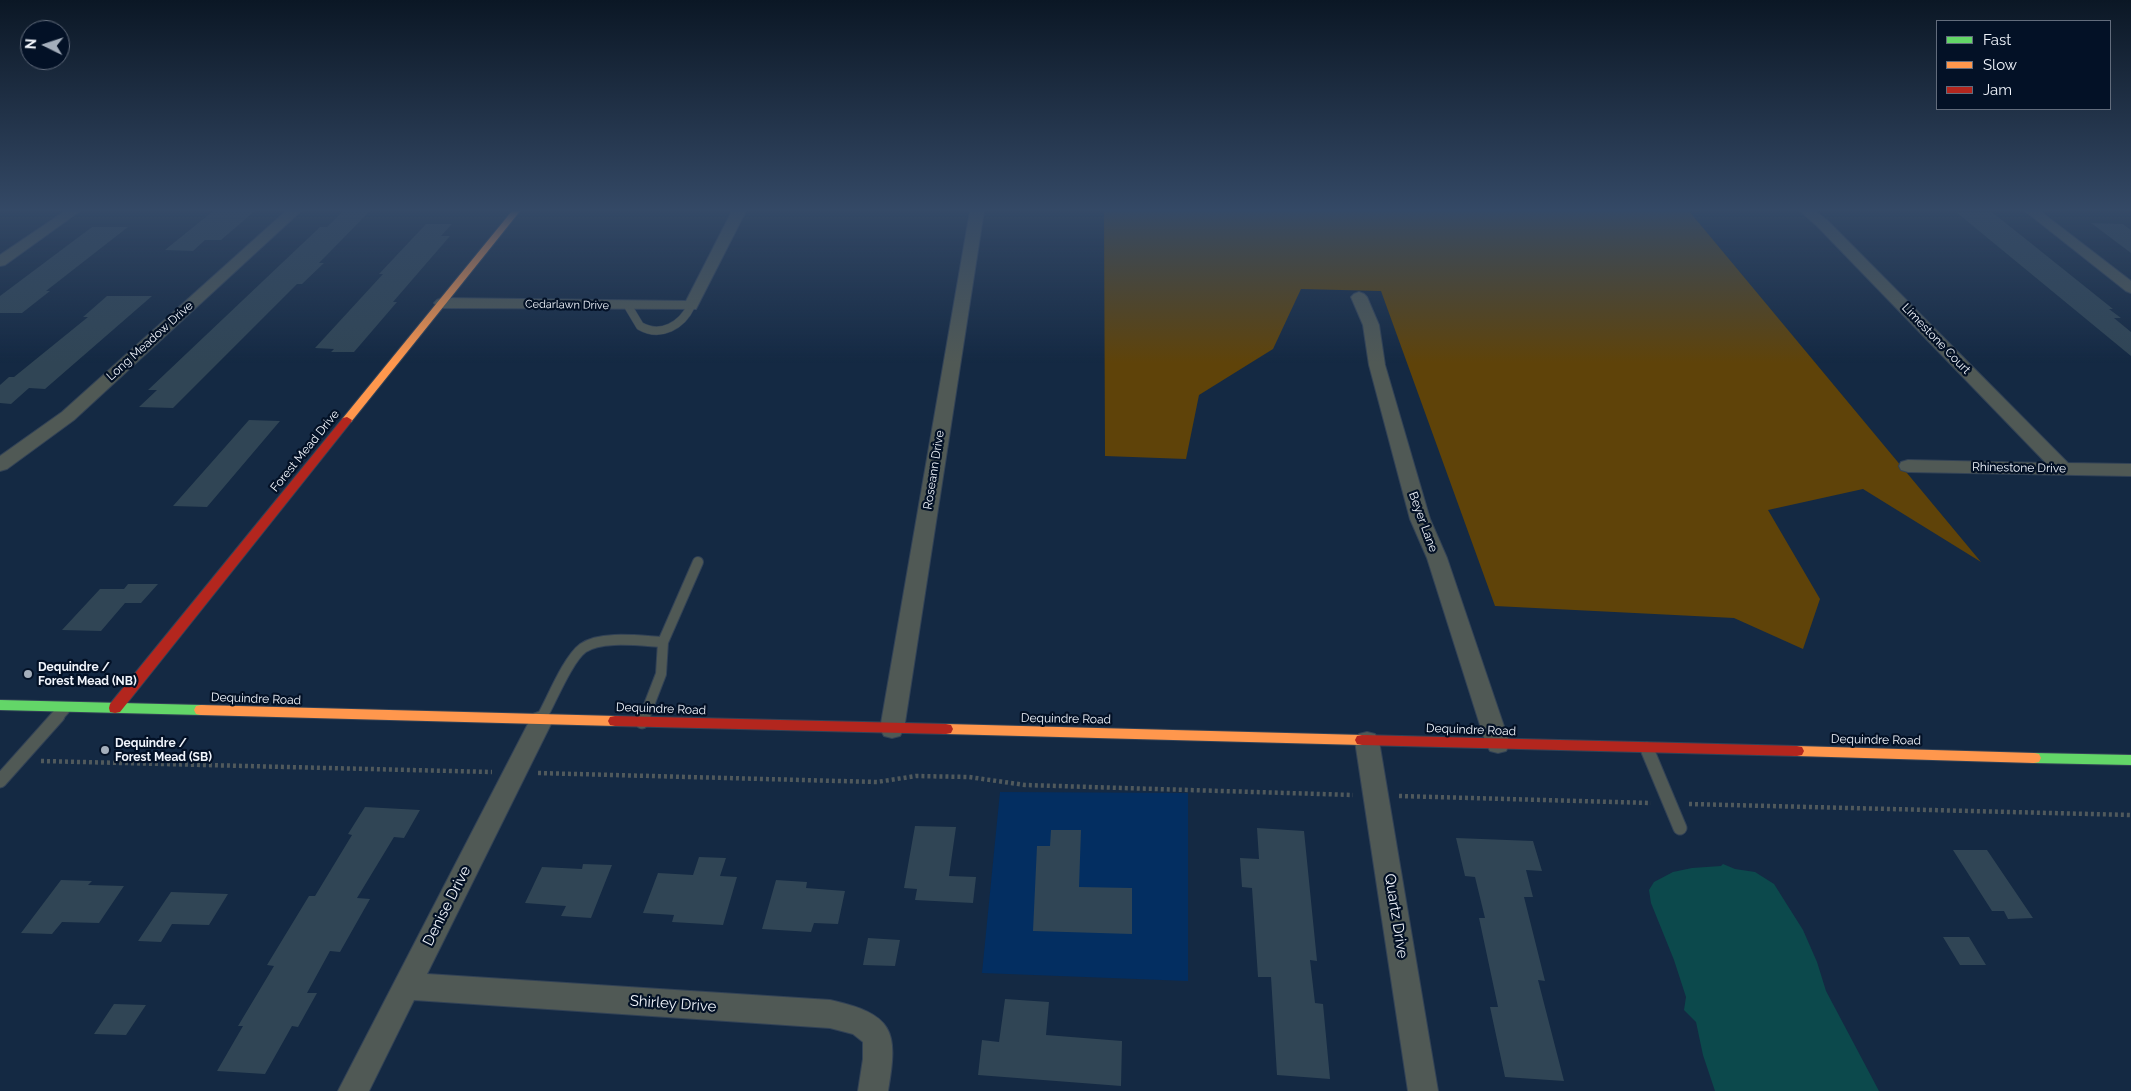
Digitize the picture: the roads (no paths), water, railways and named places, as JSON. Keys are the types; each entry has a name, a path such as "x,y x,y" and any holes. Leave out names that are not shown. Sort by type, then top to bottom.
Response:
{"main road":[{"name":"Forest Mead Drive","path":"115,708 475,262"},
{"name":"Dequindre Road","path":"0,706 2131,760"}],"street":[{"name":"Long Meadow Drive","path":"0,464 68,416 238,262"},
{"path":"691,306 713,262"},
{"name":"Roseann Drive","path":"892,729 969,262"},
{"name":"Limestone Court","path":"1860,262 2063,469"},
{"path":"2097,262 2131,288"},
{"name":"Beyer Lane","path":"1359,297 1371,325 1377,365 1420,519 1437,558 1498,744"},
{"name":"Cedarlawn Drive","path":"442,303 691,306"},
{"name":"Rhinestone Drive","path":"1908,466 2131,470"},
{"name":"Denise Drive","path":"353,1091 541,720"},
{"name":"Quartz Drive","path":"1367,741 1423,1091"},
{"name":"Shirley Drive","path":"406,986 830,1014 850,1017 870,1026 875,1034 879,1049 872,1091"}],"lane":[{"path":"628,306 636,322 641,327 651,330 673,327 687,316 691,306"},
{"path":"642,722 662,674 663,642 698,562"},
{"path":"541,720 584,647 600,642 663,642"},
{"path":"0,781 66,707"},
{"path":"1646,748 1680,828"}],"place":[{"name":"Dequindre / Forest Mead (NB)","path":"28,674"},
{"name":"Dequindre / Forest Mead (SB)","path":"105,750"}]}
